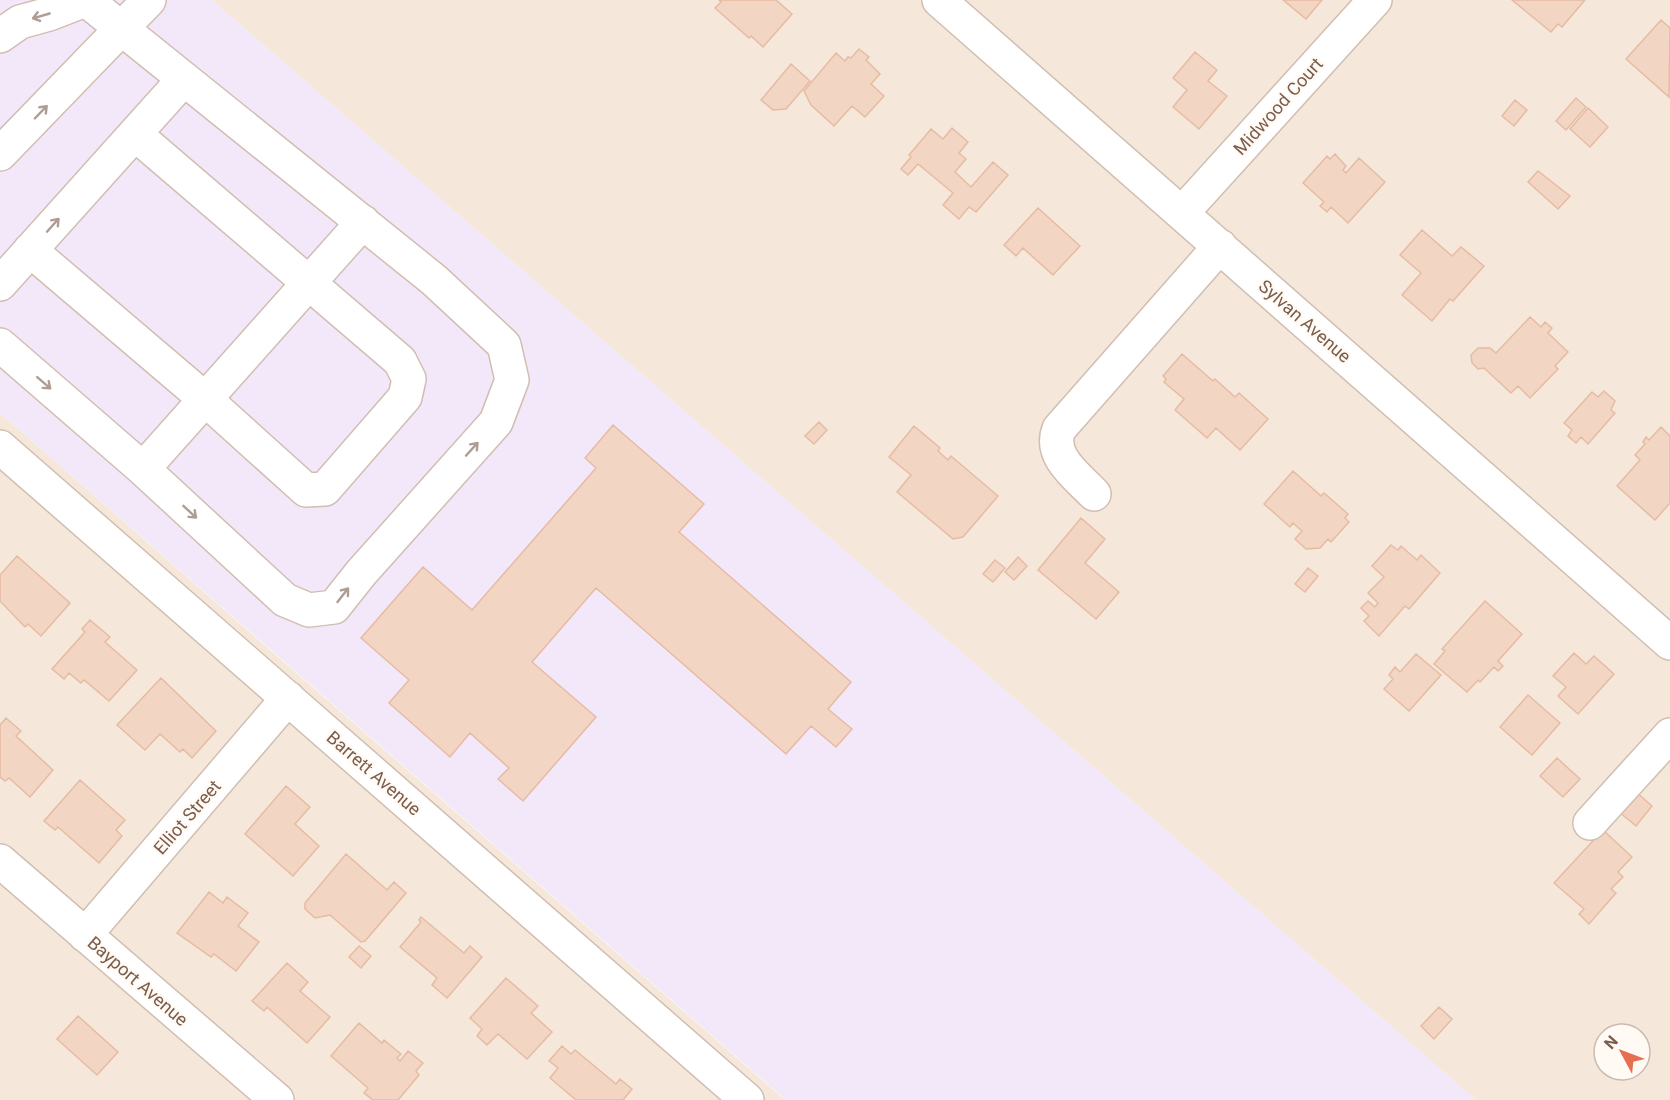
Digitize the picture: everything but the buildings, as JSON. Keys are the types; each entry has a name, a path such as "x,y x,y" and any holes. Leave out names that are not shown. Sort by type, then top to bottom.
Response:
{"street":[{"path":"0,36 20,22 85,0 434,280 504,345 512,380 496,422 361,573 334,607 309,610 285,600 143,469 0,345"},
{"path":"0,154 149,0"},
{"name":"Sylvan Avenue","path":"939,0 1670,643"},
{"name":"Midwood Court","path":"1182,213 1375,0"},
{"path":"0,284 184,79"},
{"path":"30,250 205,399 306,490 325,489 405,397 409,379 400,361 135,134"},
{"path":"143,469 363,222"},
{"path":"1094,494 1061,459 1055,438 1059,429 1220,246"},
{"name":"Barrett Avenue","path":"0,447 747,1100"},
{"name":"Elliot Street","path":"85,935 288,698"},
{"path":"1590,823 1670,735"},
{"name":"Bayport Avenue","path":"0,861 277,1100"}],"shaded area":[{"path":"0,0 212,0 1476,1100 786,1100 0,413"},
{"path":"212,0 1670,0 1670,1100 1476,1100"},
{"path":"0,413 278,657 785,1100 0,1100"}]}
